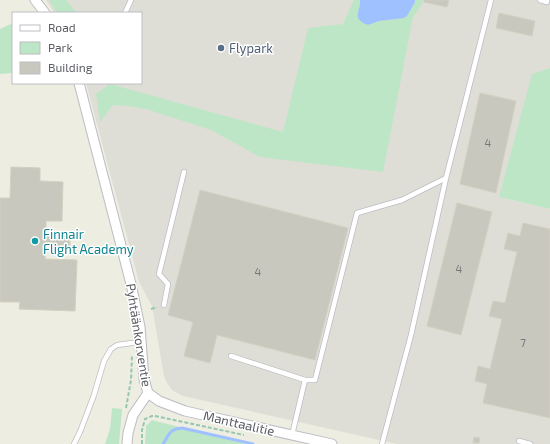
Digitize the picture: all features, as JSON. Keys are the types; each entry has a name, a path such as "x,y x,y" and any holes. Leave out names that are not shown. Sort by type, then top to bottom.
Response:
{"street":[{"path":"35,0 45,12"},
{"name":"Pyhtäänkorventie","path":"79,84 138,316 136,343 148,393 133,415 128,433 127,444"},
{"name":"Manttaalitie","path":"148,393 159,401 185,411 292,435 320,443 332,444"}],"lane":[{"path":"126,12 131,0"},
{"path":"382,444 412,335 446,178 491,0"},
{"path":"540,0 547,2 547,0"},
{"path":"164,305 168,284 159,274 184,172"},
{"path":"231,356 305,380 315,380 357,213 402,200 446,178"},
{"path":"74,444 91,402 104,361 111,348 118,345 136,343"},
{"path":"292,435 305,380"},
{"path":"519,441 530,444"}],"path":[{"path":"125,412 136,343"},
{"path":"142,444 144,419 152,416 246,436"}],"shaded area":[{"path":"46,0 550,0 550,68 547,69 499,197 550,209 550,444 397,444 183,396 172,390 164,376 152,306 139,282 86,84 142,84 142,12 53,12"}],"green space":[{"path":"49,0 66,0 76,12 56,12"},
{"path":"354,0 360,0 357,15 368,25 379,21 404,18 407,16 415,0 423,0 413,17 383,172 260,157 211,130 146,109 113,105 100,122 96,94 110,84 283,132 308,28 343,24"},
{"path":"12,23 12,73 0,74 0,29"},
{"path":"550,68 550,209 499,197 532,74"},
{"path":"112,408 122,409 119,444 105,444 110,429"},
{"path":"152,420 245,444 145,444 146,426"}],"water":[{"path":"360,0 415,0 415,2 407,16 404,18 379,21 368,25 359,20 358,17"}],"building":[{"path":"424,0 449,0 447,7 424,2"},
{"path":"499,13 535,21 532,36 496,28"},
{"path":"480,93 516,101 496,193 460,184"},
{"name":"Finnair Flight Academy","path":"11,167 40,168 40,181 63,182 62,221 46,221 46,235 70,236 70,246 46,245 45,259 77,260 75,311 19,309 20,302 0,302 0,198 10,198"},
{"path":"200,190 348,228 315,360 217,335 210,363 184,356 193,322 168,315"},
{"path":"457,203 492,212 461,335 427,326"},
{"path":"523,223 550,229 550,418 483,403 487,384 475,381 478,366 490,369 502,319 489,316 493,301 505,303 517,252 504,249 508,233 520,236"},
{"path":"474,437 480,438 479,443 473,443"}],"waterway":[{"path":"163,444 172,431 182,428 253,444"}],"place":[{"name":"Flypark","path":"221,48"},
{"name":"Finnair Flight Academy","path":"35,241"}]}
